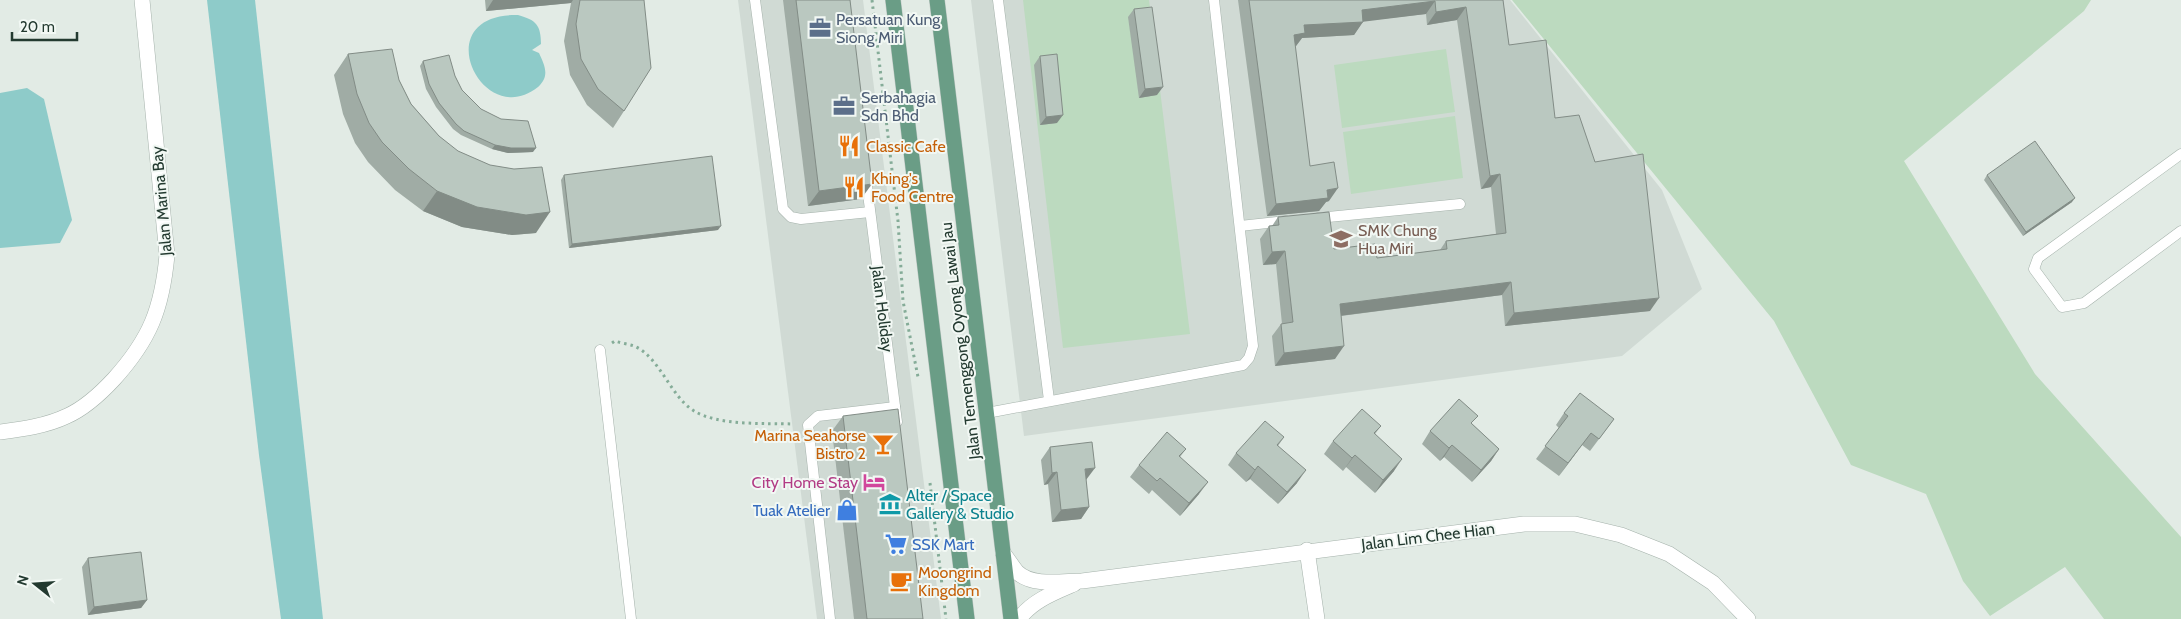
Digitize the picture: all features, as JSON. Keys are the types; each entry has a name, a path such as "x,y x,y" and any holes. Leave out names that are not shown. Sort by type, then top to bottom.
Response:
{"main road":[{"name":"Jalan Temenggong Oyong Lawai Jau","path":"893,0 967,619"},
{"name":"Jalan Temenggong Oyong Lawai Jau","path":"936,0 1011,619"}],"street":[{"name":"Jalan Marina Bay","path":"0,432 32,428 68,416 100,394 134,357 155,319 165,276 167,255 142,0"},
{"name":"Jalan Lim Chee Hian","path":"1003,553 1018,573 1030,579 1046,582 1082,581 1307,550 1524,524 1575,524 1622,535 1668,554 1713,583 1748,619"},
{"path":"1307,550 1317,619"},
{"name":"Jalan Lim Chee Hian","path":"1019,619 1024,611 1038,601 1082,581"}],"lane":[{"path":"755,0 783,209 791,217 801,219 870,212"},
{"path":"998,0 1049,400"},
{"path":"987,413 1243,365 1249,358 1253,346 1214,0"},
{"path":"2181,154 2038,258 2034,269 2062,308 2084,303 2181,232"},
{"name":"Jalan Holiday","path":"864,164 899,436"},
{"path":"1240,226 1460,204"},
{"path":"600,350 631,619"},
{"path":"830,619 808,425 818,416 896,407"}],"path":[{"path":"872,0 898,221 903,301 919,384"},
{"path":"600,350 615,341 636,347 656,364 680,399 695,411 719,420 808,425"},
{"path":"930,482 946,619"}],"shaded area":[{"path":"738,0 863,0 941,619 817,619"},
{"name":"SMK Chung Hua Miri","path":"971,0 1510,0 1662,190 1702,289 1622,356 1024,436"}],"green space":[{"path":"1023,0 1149,0 1190,334 1063,348"},
{"path":"1512,0 2091,0 2084,11 1904,161 2035,374 2181,537 2181,619 2104,619 2065,567 1990,616 1963,581 1926,494 1851,465 1774,321"},
{"path":"1446,49 1455,112 1342,128 1334,65"},
{"path":"1455,116 1463,178 1351,194 1343,132"}],"water":[{"path":"207,0 255,0 323,619 281,619 259,455"},
{"path":"518,15 533,21 540,32 541,44 532,50 539,53 545,75 538,87 517,97 498,94 483,83 472,67 469,49 474,32 490,19"},
{"path":"27,88 44,99 72,220 60,243 0,248 0,93"}],"building":[{"path":"580,0 644,0 651,68 624,111 598,89 581,59 576,24"},
{"path":"796,0 850,0 872,184 819,191"},
{"path":"1249,0 1503,0 1509,45 1546,40 1555,118 1579,115 1595,162 1643,154 1659,298 1514,313 1511,282 1340,304 1344,346 1284,353 1281,324 1293,322 1285,251 1272,252 1269,226 1279,225 1278,217 1329,212 1334,249 1375,244 1377,258 1447,249 1446,241 1506,233 1500,174 1490,176 1466,7 1436,12 1435,1 1362,10 1363,22 1304,25 1305,33 1294,35 1310,166 1334,162 1338,188 1327,190 1328,198 1276,204"},
{"path":"1152,7 1163,87 1145,89 1134,9"},
{"path":"392,49 399,80 411,104 439,136 458,151 490,165 514,169 542,167 550,212 526,215 477,207 437,191 409,169 382,142 369,123 357,94 348,54"},
{"path":"1057,54 1063,115 1046,117 1040,56"},
{"path":"449,55 455,76 462,90 481,109 501,119 528,121 536,148 511,148 495,145 464,131 456,124 439,103 429,84 423,61"},
{"path":"2035,141 2075,198 2026,232 1987,175"},
{"path":"712,156 721,226 572,244 564,175"},
{"path":"1580,393 1614,419 1599,439 1591,433 1568,463 1545,446 1568,416 1564,413"},
{"path":"1459,399 1478,416 1471,423 1499,449 1481,470 1452,445 1449,448 1430,431"},
{"path":"898,409 923,619 867,619 843,416"},
{"path":"1362,409 1381,426 1374,433 1402,459 1383,480 1355,455 1352,458 1333,441"},
{"path":"1265,421 1284,437 1277,445 1306,470 1287,492 1258,466 1255,470 1236,453"},
{"path":"1167,432 1186,449 1179,456 1208,482 1189,503 1160,478 1157,481 1139,465"},
{"path":"1092,442 1095,468 1085,469 1089,507 1061,510 1057,472 1052,473 1050,447"},
{"path":"141,552 147,600 94,607 88,558"}],"place":[{"name":"Persatuan Kung Siong Miri","path":"820,28"},
{"name":"Serbahagia Sdn Bhd","path":"844,106"},
{"name":"Classic Cafe","path":"849,146"},
{"name":"Khing's Food Centre","path":"854,187"},
{"name":"SMK Chung Hua Miri","path":"1341,239"},
{"name":"Marina Seahorse Bistro 2","path":"883,444"},
{"name":"City Home Stay","path":"874,482"},
{"name":"Alter / Space Gallery & Studio","path":"890,504"},
{"name":"Tuak Atelier","path":"847,510"},
{"name":"SSK Mart","path":"896,544"},
{"name":"Moongrind Kingdom","path":"901,581"}]}
